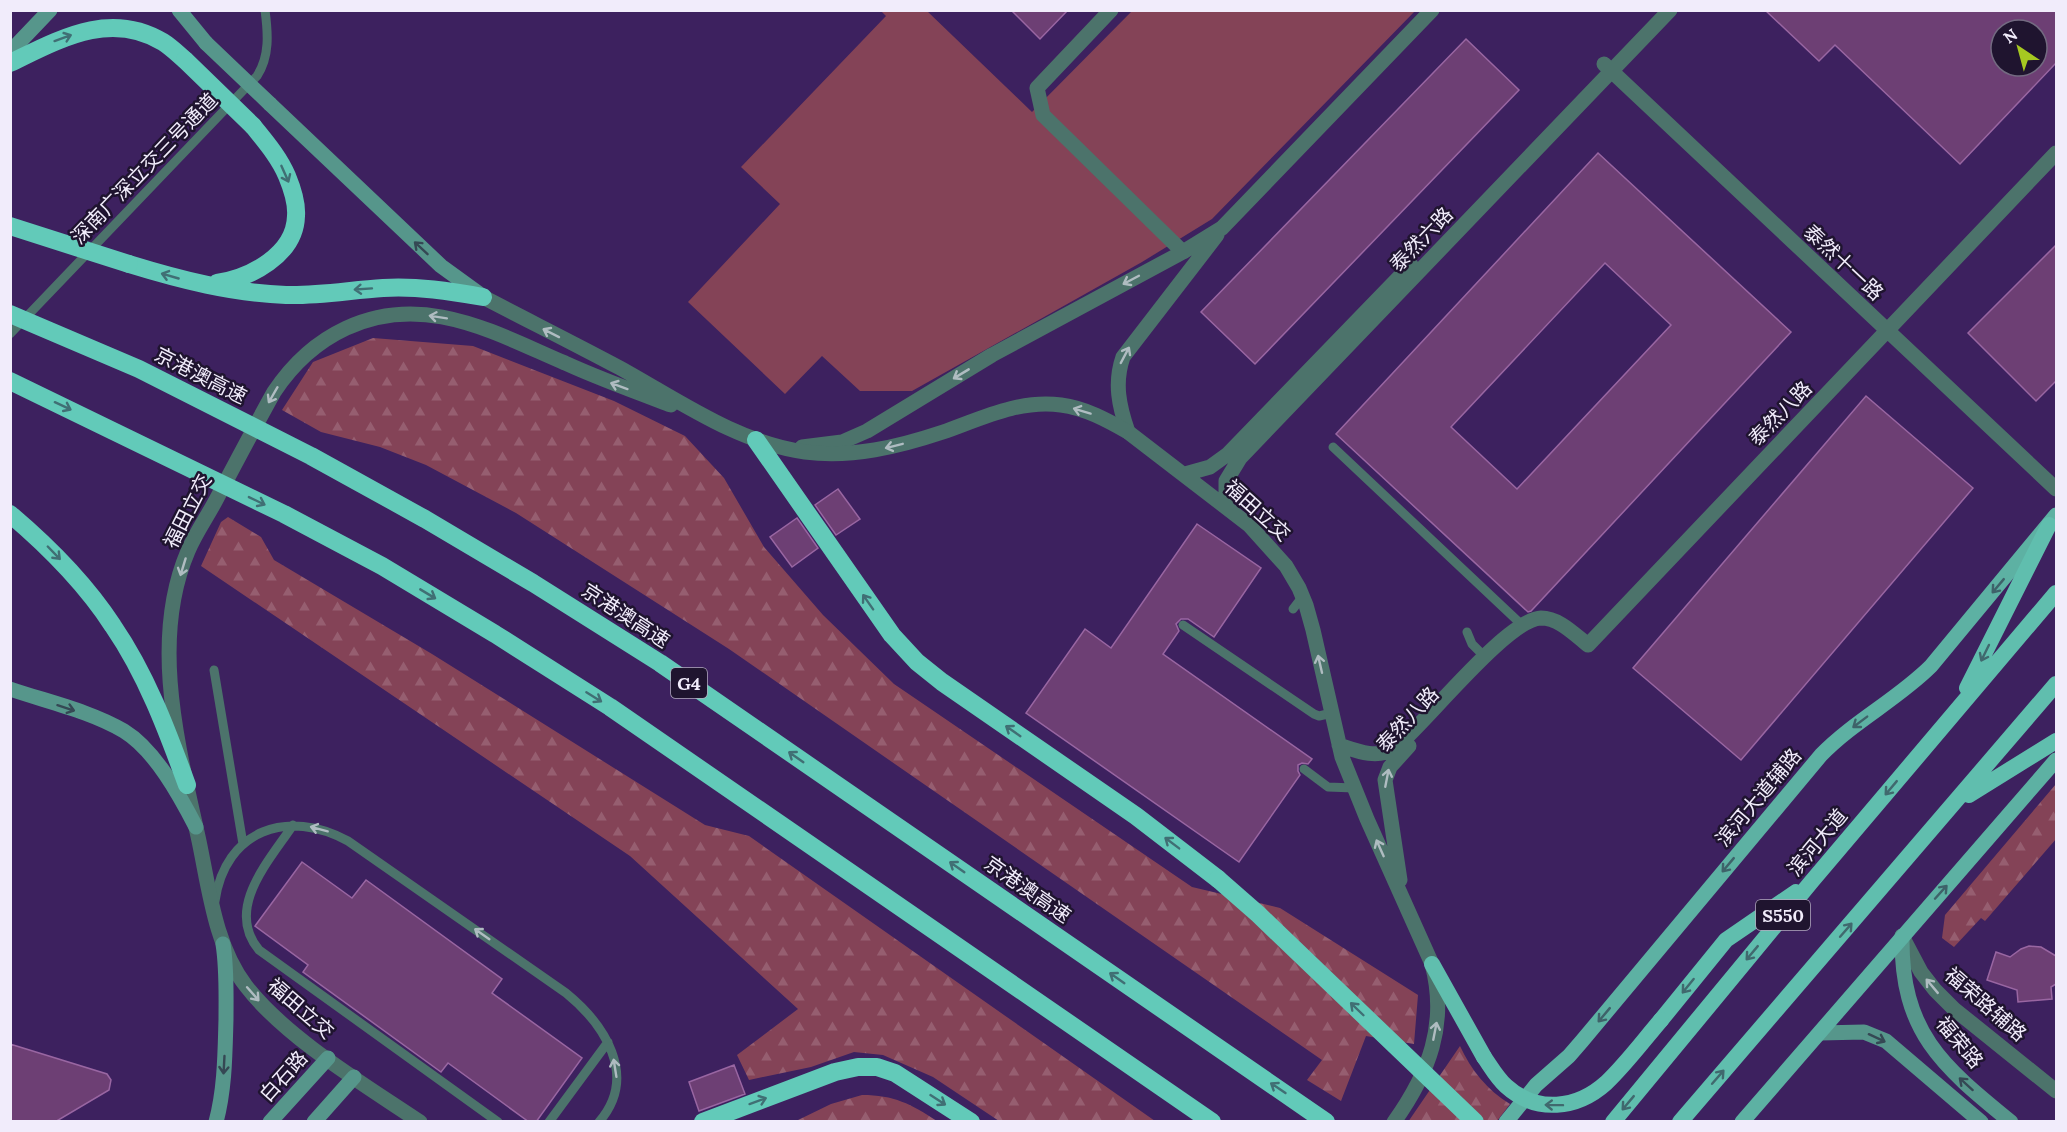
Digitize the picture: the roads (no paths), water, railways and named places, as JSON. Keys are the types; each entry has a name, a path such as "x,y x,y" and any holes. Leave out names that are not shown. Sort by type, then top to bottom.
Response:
{"highway":[{"path":"10,63 61,38 91,30 120,27 145,33 166,44 253,126 286,174 294,196 296,217 289,239 278,255 259,269 234,280 202,285"},
{"path":"10,226 202,285 255,293 289,295 386,288 420,288 483,297"},
{"name":"京港澳高速","path":"10,314 139,369 311,456 425,519 533,583 660,663 1326,1122"},
{"path":"10,381 294,519 382,566 495,634 610,707 1212,1122"},
{"path":"756,440 892,635 917,662 942,682 1136,816 1218,879 1273,928 1475,1122"},
{"path":"10,514 41,540 70,570 114,626 152,696 187,785"},
{"path":"1956,711 2053,520"},
{"name":"滨河大道","path":"1613,1122 1812,881 2056,594"},
{"name":"S550","path":"1680,1122 2056,684"},
{"path":"1956,803 2056,741"},
{"path":"1432,964 1496,1075 1517,1094 1546,1106 1562,1106 1577,1102 1594,1093 1607,1082 1726,940 1812,881"},
{"path":"703,1122 835,1072 858,1067 877,1067 896,1073 971,1122"}],"main road":[{"path":"10,52 50,10"},
{"path":"179,10 206,43 441,267 483,297"},
{"name":"滨河大道辅路","path":"1506,1122 1536,1085 1575,1049 1821,755 1932,666 2053,520"},
{"path":"10,689 82,713 126,732 140,744 171,783 196,827"},
{"path":"1742,1122 2056,760"},
{"name":"福荣路","path":"1902,936 1905,988 1917,1023 1934,1050 1954,1073 2011,1122"},
{"path":"216,1122 221,1103 225,1045 226,964 224,944"},
{"path":"1820,1033 1864,1032 1886,1041 1981,1122"},
{"name":"白石路","path":"270,1122 328,1058"},
{"path":"314,1122 354,1077"}],"street":[{"path":"1112,10 1037,88 1043,115 1183,252"},
{"path":"1128,432 1118,398 1118,369 1123,357 1222,228 1432,10"},
{"name":"泰然六路","path":"1226,507 1226,481 1240,458 1608,67 1656,10"},
{"name":"泰然六路","path":"1185,474 1210,467 1228,454 1608,67 1670,10"},
{"name":"泰然十一路","path":"1608,67 2056,489"},
{"name":"泰然八路","path":"1339,745 1374,754 1394,749 1508,634 1538,618 1551,620 1563,626 1588,645 2056,153"},
{"path":"784,447 842,442 867,431 992,355 1183,252 1222,228"},
{"name":"福田立交","path":"483,297 714,420 756,440 784,447 821,454 850,454 911,442 994,413 1036,405 1060,405 1084,411 1108,420 1128,432 1249,525 1286,566 1303,596 1339,745 1354,788 1432,964 1438,984 1440,1005 1431,1050 1422,1077 1394,1122"},
{"name":"福田立交","path":"420,1122 285,1026 256,999 233,966 224,944 187,785 170,683 170,619 177,585 188,552 286,373 306,353 332,335 356,323 382,316 411,313 442,317 496,333 612,384 714,420"},
{"name":"泰然八路","path":"1403,898 1385,785 1387,772 1395,760 1512,639 1520,626"},
{"name":"福荣路辅路","path":"1902,936 1917,965 1935,990 1954,1009 2056,1091"}],"lane":[{"name":"深南广深立交三号通道","path":"10,334 257,76 265,59 267,48 265,10"},
{"path":"1333,447 1520,626"},
{"path":"1293,609 1303,596"},
{"path":"1183,625 1314,714 1319,716 1332,713"},
{"path":"1467,632 1472,644 1485,657"},
{"path":"214,670 243,844"},
{"path":"1304,769 1328,786 1338,789 1354,788"},
{"path":"293,825 253,887 247,902 247,925 254,944 498,1122"},
{"path":"214,908 216,891 225,865 243,844 264,830 293,825 321,829 348,841 566,993 592,1017 608,1042 617,1076 612,1103 599,1122"},
{"path":"549,1122 608,1042"}]}
